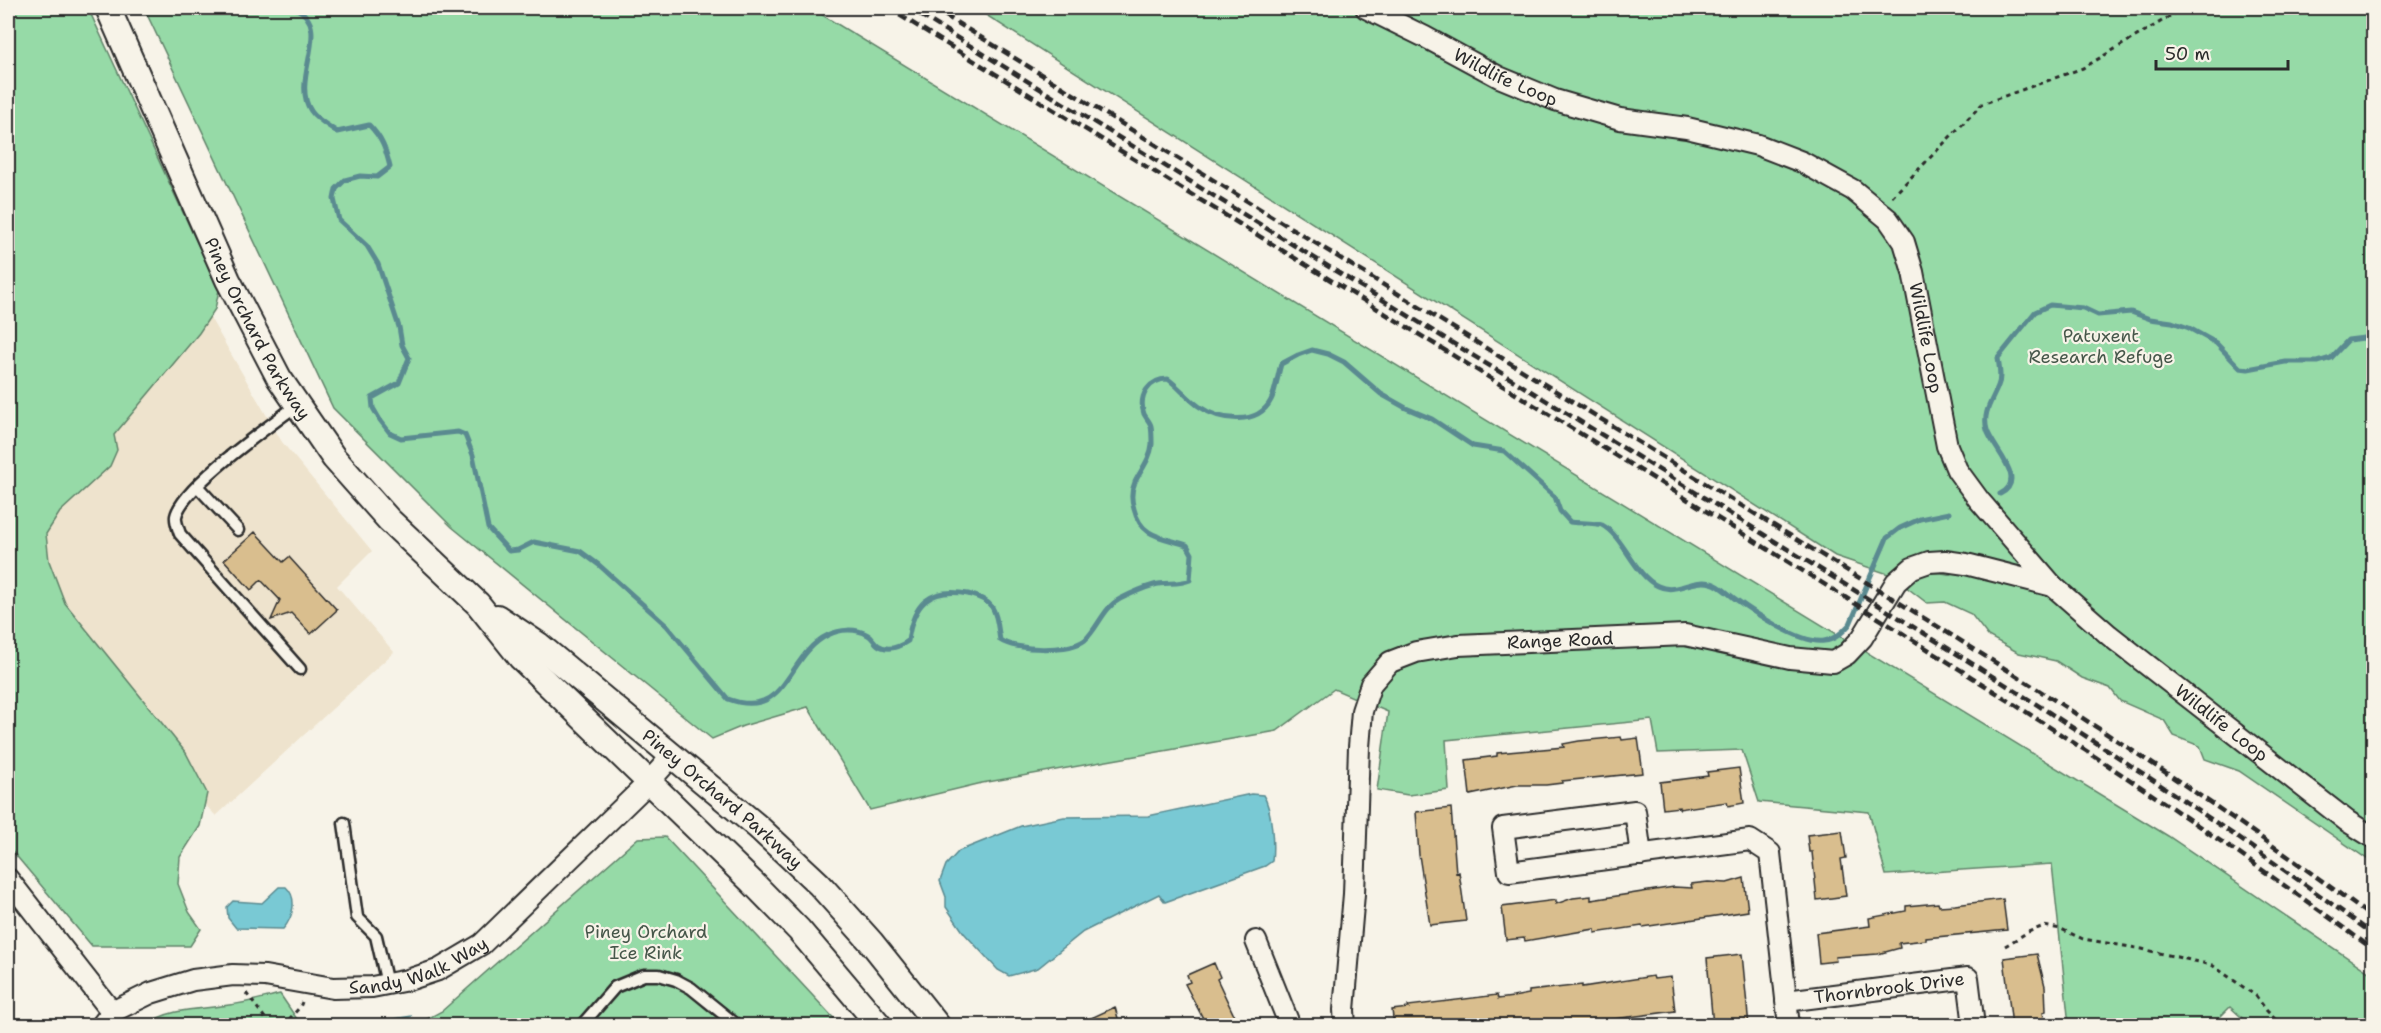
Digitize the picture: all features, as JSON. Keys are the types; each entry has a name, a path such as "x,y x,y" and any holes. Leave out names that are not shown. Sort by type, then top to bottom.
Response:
{"street":[{"name":"Piney Orchard Parkway","path":"108,8 228,280 279,378 334,458 389,520 478,604 521,658 799,930 880,1026"},
{"name":"Wildlife Loop","path":"1366,8 1499,77 1555,100 1620,119 1687,128 1758,144 1802,162 1853,190 1888,219 1904,242 1913,272 1947,446 1957,470 1979,500 2053,586 2109,635 2347,821 2373,838"},
{"name":"Range Road","path":"1345,1026 1344,998 1354,894 1362,711 1371,684 1390,662 1416,652 1458,645 1685,635 1790,658 1833,662 1847,654 1862,638 1896,582 1912,568 1929,562 1945,561 1966,564 2053,586"},
{"name":"Piney Orchard Parkway","path":"478,604 539,645 758,827 819,884 872,942 938,1026"},
{"name":"Sandy Walk Way","path":"106,1019 151,993 193,980 233,975 265,976 333,988 372,987 438,970 482,944 648,783 672,756"},
{"path":"1641,855 1635,812 1503,828 1509,872 1641,855 1750,840 1770,853 1785,1000"},
{"path":"8,879 106,1019"},
{"path":"1256,941 1290,1026"},
{"name":"Thornbrook Drive","path":"1789,1026 1785,1000 1968,978 1974,1026"}],"lane":[{"path":"297,405 220,464 182,501 176,517 180,534 300,669"},
{"path":"198,487 238,530"},
{"path":"344,823 357,917 376,936 387,984"},
{"path":"581,1026 615,987 644,975 658,975 676,980 691,988 738,1026"}],"path":[{"path":"1892,197 1982,104 2083,68 2184,8"},
{"path":"2006,945 2044,926 2061,929 2083,939 2142,949 2212,965 2256,996 2282,1026"},
{"path":"233,975 271,1026"},
{"path":"283,1026 300,1007 305,983"}],"shaded area":[{"path":"201,302 282,442 372,551 337,586 394,652 216,816 153,750 8,527"}],"green space":[{"path":"8,8 88,8 219,290 215,309 199,333 114,435 117,450 110,466 60,512 46,534 49,561 65,603 186,753 207,793 200,826 180,857 178,884 189,912 201,929 190,946 92,946 8,846"},
{"path":"144,8 811,8 2168,836 2373,975 2373,1025 2250,1025 2230,1007 2212,1025 2069,1025 2052,864 1886,875 1869,812 1759,802 1742,750 1658,753 1652,720 1446,740 1449,790 1408,795 1377,790 1388,712 1334,689 1277,731 982,783 870,810 808,707 743,726 712,739 452,527 333,408"},
{"name":"Patuxent Research Refuge","path":"975,8 2373,8 2373,863 2239,771 2205,759 2200,746 2174,736 2164,720 2120,701 2110,688 2082,678 2056,661 2019,653 1988,636 1971,614 1945,602 1927,603 1905,586 1926,573 1951,575 1933,561 1921,557 1915,558 1891,575 1835,556"},
{"name":"Piney Orchard Ice Rink","path":"665,837 840,1025 414,1026 442,1011 638,838"},
{"path":"280,994 301,1025 148,1025 155,1019 175,1012 235,1004"}],"water":[{"path":"1251,794 1263,795 1266,801 1272,836 1272,861 1265,866 1165,902 1159,894 1083,932 1038,968 1009,976 998,970 964,933 946,907 946,897 940,881 946,865 959,851 1021,826 1064,817 1148,816"},
{"path":"279,887 286,887 293,902 292,914 283,929 236,928 228,918 227,907 233,901 262,903"},
{"path":"412,1016 392,1025 316,1025 314,1019 369,1023"}],"building":[{"path":"255,532 283,562 289,557 337,610 311,634 291,613 271,620 280,600 261,580 251,590 224,560"},
{"path":"1621,737 1622,740 1638,738 1643,773 1562,781 1562,783 1546,785 1517,785 1470,795 1466,760 1497,756 1497,753 1564,747 1563,744 1579,741"},
{"path":"1739,768 1744,803 1728,806 1727,802 1663,809 1660,782 1708,776 1707,772"},
{"path":"1451,808 1456,873 1459,872 1466,921 1430,925 1419,855 1416,812"},
{"path":"1842,831 1846,858 1841,859 1846,896 1817,900 1812,852 1809,852 1807,835"},
{"path":"1744,878 1748,911 1595,933 1595,929 1525,941 1524,938 1506,940 1502,907 1556,900 1556,904 1573,898 1591,896 1591,900 1674,887 1692,888 1691,884 1727,883"},
{"path":"2003,899 2007,930 1926,938 1926,940 1899,943 1900,948 1878,954 1835,957 1836,961 1819,963 1816,933 1870,926 1869,918 1906,911 1906,906 1938,903 1939,906 1955,905"},
{"path":"1742,954 1749,1026 1713,1026 1707,958"},
{"path":"2037,954 2045,986 2046,1011 2043,1012 2045,1026 2012,1026 2004,958"},
{"path":"1214,963 1220,977 1217,979 1239,1026 1207,1026 1185,984 1190,982 1187,975"},
{"path":"1653,976 1654,979 1671,977 1675,1011 1560,1026 1551,1026 1550,1022 1525,1026 1394,1026 1392,1010 1409,1008 1408,1006 1497,995 1498,999 1529,994 1529,991 1582,985 1582,987"},
{"path":"1115,1007 1120,1026 1074,1026"}],"waterway":[{"path":"295,8 306,16 311,27 312,40 305,84 306,98 311,111 319,120 337,132 369,125 383,144 390,167 377,177 360,176 345,180 336,189 334,199 339,220 367,246 378,264 399,327 402,345 409,358 399,383 372,398 373,408 380,420 390,433 401,438 458,432 465,435 473,455 488,528 509,551 518,550 534,542 580,551 599,565 667,626 728,699 748,703 763,701 775,694 814,644 833,633 858,631 869,636 882,647 893,648 901,645 908,641 910,628 919,608 925,601 943,593 968,594 987,602 996,615 1000,640 1007,644 1042,649 1068,647 1085,640 1114,603 1141,589 1190,580 1192,554 1187,545 1162,538 1148,531 1137,519 1133,506 1134,485 1148,459 1152,444 1151,426 1144,414 1144,395 1150,385 1168,379 1208,412 1228,418 1248,417 1257,414 1271,400 1281,364 1312,350 1328,354 1344,362 1381,394 1432,419 1473,446 1504,451 1555,497 1560,511 1570,522 1602,525 1617,538 1642,574 1658,586 1671,589 1704,582 1714,584 1777,626 1802,638 1824,641 1842,633 1850,624 1887,538 1900,528 1920,519 1949,513"},
{"path":"2000,494 2008,488 2011,481 2010,472 1990,437 1986,424 1988,407 1999,383 1998,358 2035,312 2050,305 2083,308 2098,315 2131,312 2150,319 2172,322 2189,328 2216,343 2240,368 2248,369 2285,362 2318,362 2331,358 2348,340 2364,338 2374,341"}],"railway":[{"path":"888,8 1929,650 2110,766 2287,887 2374,950"},
{"path":"909,8 2043,708 2210,819 2374,935"},
{"path":"933,8 1970,646 2215,806 2374,919"}]}
